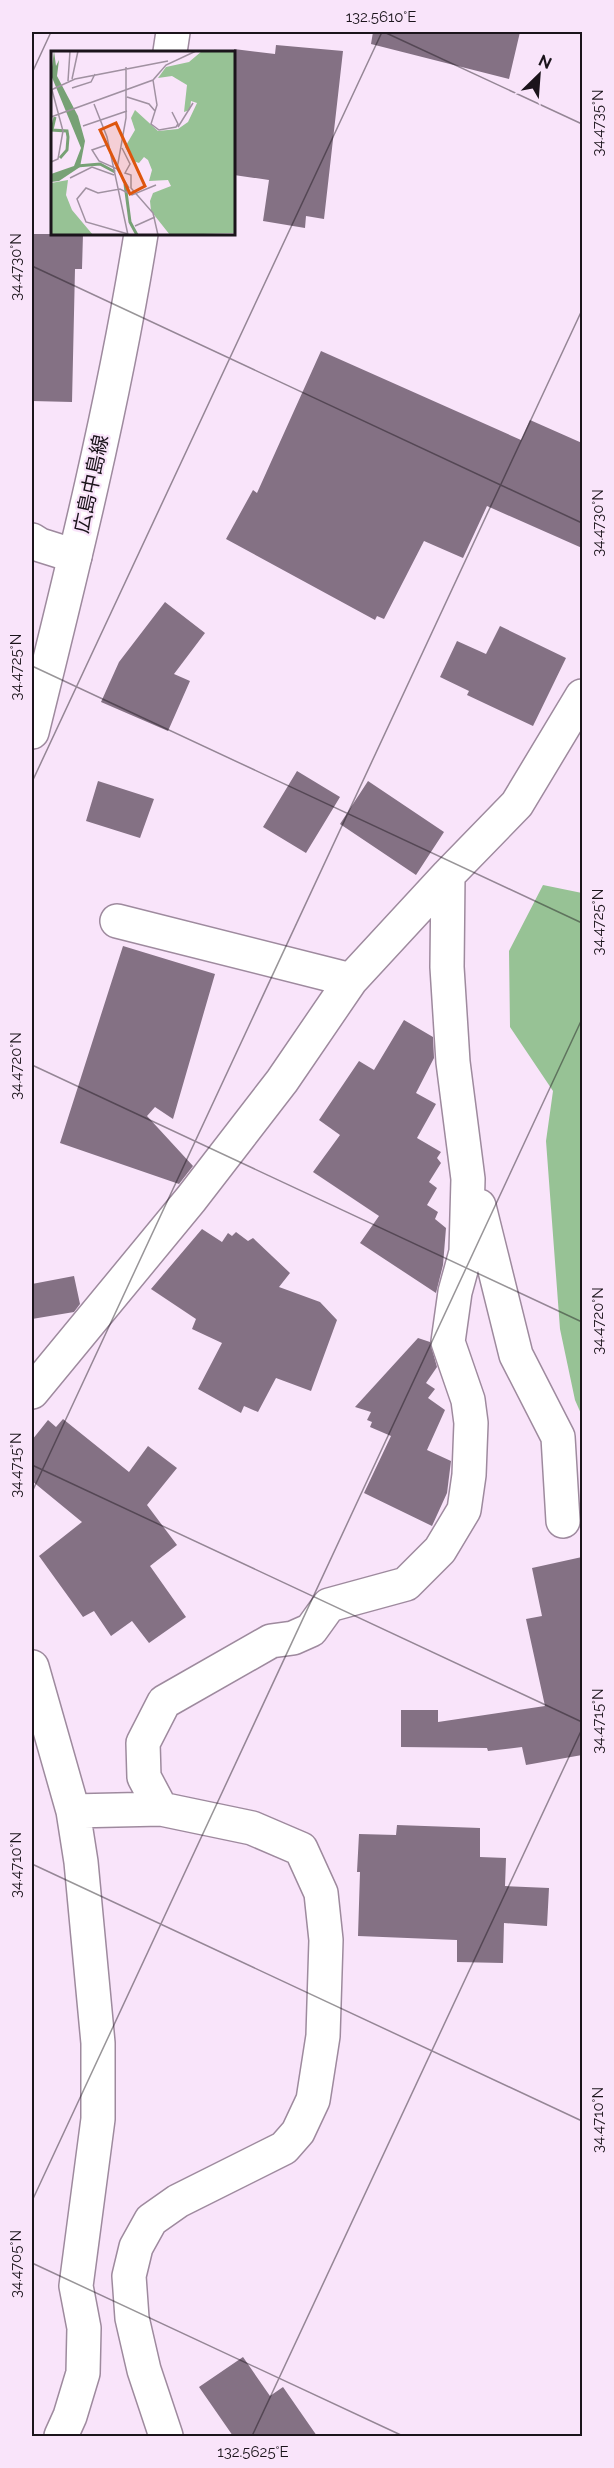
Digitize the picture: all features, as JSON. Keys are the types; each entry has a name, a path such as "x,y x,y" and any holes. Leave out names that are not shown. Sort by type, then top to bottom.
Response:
{"street":[{"path":"170,51 173,32"},
{"name":"広島中島線","path":"32,732 75,556 126,322 141,236"},
{"path":"32,540 40,545 75,556"},
{"path":"32,1392 198,1190 282,1081 351,980 448,874 517,804 582,696"},
{"path":"161,1809 144,1777 143,1743 164,1702 271,1641 293,1638 311,1630 329,1605 406,1584 440,1550 464,1510 471,1422 468,1400 448,1342 455,1292 466,1252 468,1179 453,1062 447,967 448,874"},
{"path":"117,921 351,980"},
{"path":"462,1140 516,1355 558,1437 563,1521"},
{"path":"32,1667 73,1811 81,1862 98,2043 98,2119 76,2286 84,2328 83,2373 70,2416 61,2436"},
{"path":"73,1811 161,1809 252,1828 301,1849 321,1893 326,1940 323,2036 312,2100 298,2132 284,2148 178,2201 151,2220 136,2247 129,2276 132,2318 144,2370 166,2436"}],"green space":[{"path":"543,885 582,893 582,1416 575,1400 560,1329 546,1141 553,1091 510,1027 509,951"}],"building":[{"path":"373,32 520,32 509,79 371,44"},
{"path":"276,45 343,51 324,219 306,216 305,228 263,221 269,180 236,175 236,51 234,49 275,54"},
{"path":"32,234 83,236 82,269 75,269 72,402 32,401"},
{"path":"321,351 521,440 530,420 582,443 582,548 487,506 463,558 424,541 384,619 377,616 375,620 226,539 253,490 257,493"},
{"path":"165,602 205,633 174,674 190,681 168,731 101,702 119,662"},
{"path":"500,626 566,658 533,726 467,695 469,691 440,677 457,641 486,654"},
{"path":"297,771 340,797 306,853 263,827"},
{"path":"98,781 154,799 140,838 86,821"},
{"path":"368,781 444,832 416,875 340,824"},
{"path":"123,946 215,974 173,1119 155,1107 147,1116 193,1166 179,1184 60,1143"},
{"path":"404,1020 433,1037 434,1058 416,1093 436,1104 417,1138 441,1152 437,1158 441,1163 429,1182 437,1188 427,1205 438,1212 435,1219 446,1228 443,1265 436,1293 360,1243 379,1216 313,1172 340,1135 319,1120 359,1061 374,1070"},
{"path":"202,1229 222,1242 228,1233 232,1236 236,1232 248,1241 253,1238 290,1273 279,1287 320,1302 337,1320 311,1391 276,1378 258,1412 244,1406 241,1413 198,1389 222,1343 192,1329 196,1319 151,1289"},
{"path":"74,1276 80,1304 74,1312 32,1319 32,1284"},
{"path":"418,1338 430,1342 437,1367 426,1383 435,1389 428,1398 445,1410 427,1450 451,1461 447,1493 432,1526 364,1493 391,1436 370,1427 372,1422 367,1420 371,1412 355,1407"},
{"path":"63,1419 129,1472 148,1446 177,1468 147,1505 177,1545 150,1566 186,1617 149,1643 132,1621 111,1636 94,1611 83,1617 39,1556 82,1522 32,1481 32,1440 48,1420 56,1427"},
{"path":"582,1557 582,1755 526,1765 522,1747 488,1751 487,1748 401,1747 401,1710 438,1710 438,1722 545,1706 526,1619 542,1616 532,1568"},
{"path":"397,1825 480,1828 480,1857 506,1858 505,1886 549,1888 547,1926 504,1923 503,1963 457,1962 457,1940 358,1936 359,1834 396,1835"},
{"path":"243,2357 270,2396 283,2387 317,2436 233,2436 199,2387"}]}
